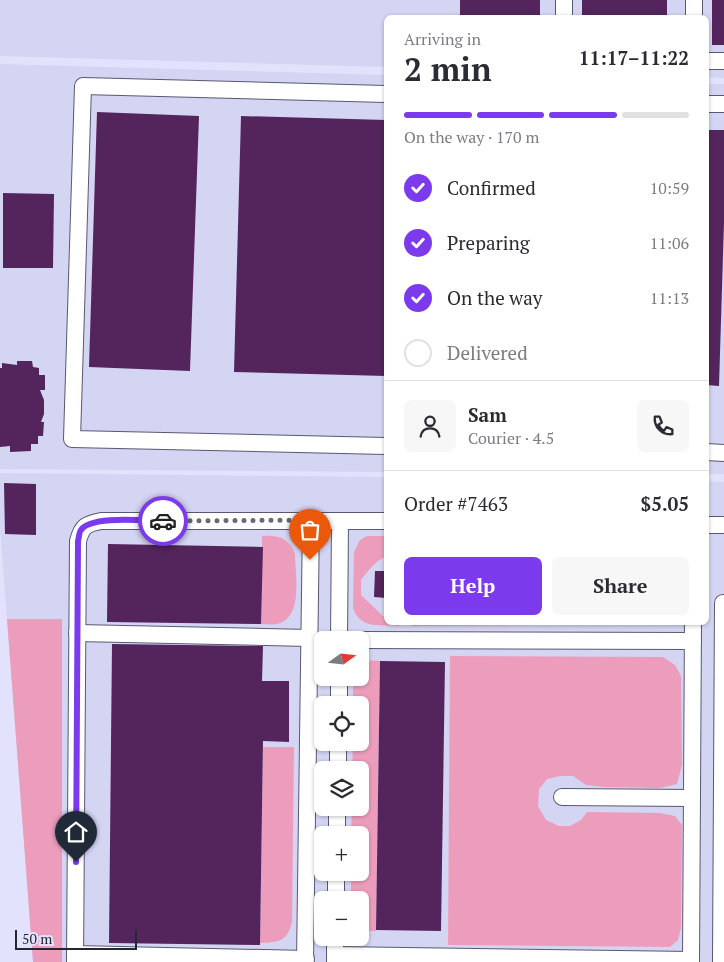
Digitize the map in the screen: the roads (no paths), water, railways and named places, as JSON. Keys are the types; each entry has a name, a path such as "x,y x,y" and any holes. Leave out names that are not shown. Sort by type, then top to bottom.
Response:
{"street":[{"path":"564,0 564,15"},
{"path":"694,0 694,15"},
{"path":"709,60 724,61"},
{"path":"384,94 83,86 72,439 384,446"},
{"path":"709,104 724,104"},
{"path":"709,452 724,453"},
{"path":"311,520 306,960 75,958 78,541 81,530 90,523 101,521 311,520 384,521"},
{"path":"339,631 340,521"},
{"path":"721,962 723,603"},
{"path":"335,946 335,959 691,961 693,625"},
{"path":"78,634 310,638"},
{"path":"369,640 693,641"},
{"path":"562,797 692,798"}]}
